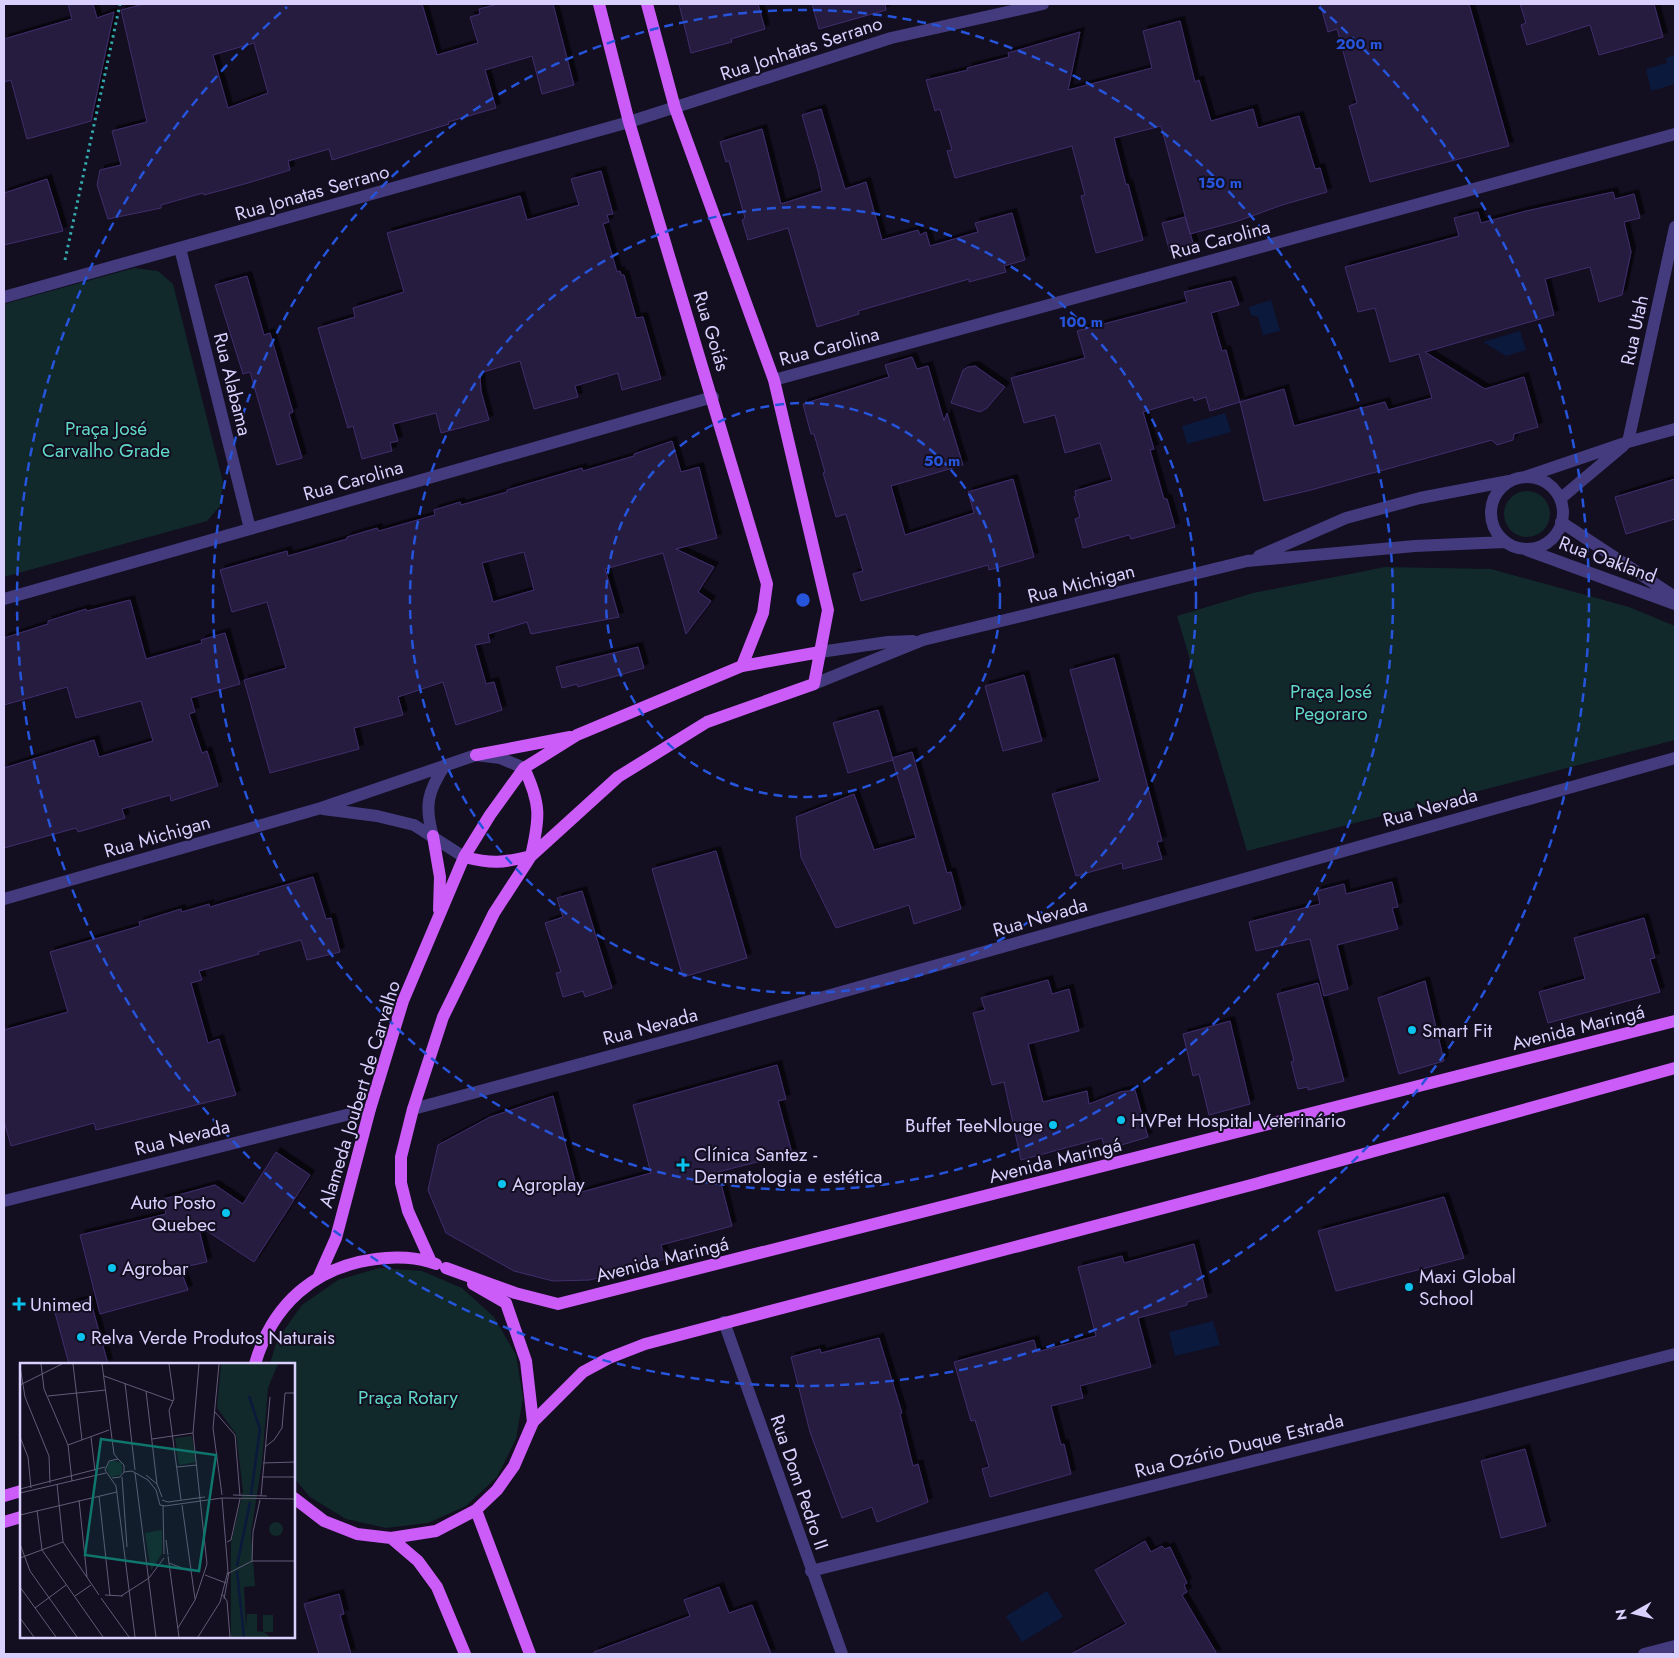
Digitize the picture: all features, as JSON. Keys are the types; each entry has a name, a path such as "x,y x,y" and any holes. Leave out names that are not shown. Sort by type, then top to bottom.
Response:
{"main road":[{"name":"Rua Goiás","path":"599,4 629,122 767,584 763,613 742,666"},
{"name":"Rua Goiás","path":"647,4 675,108 774,380 828,610 820,652"},
{"name":"Alameda Joubert de Carvalho","path":"319,1276 336,1238 370,1109 403,1001 464,856 524,768 577,736 742,666 820,652"},
{"path":"431,1262 408,1211 401,1183 401,1157 413,1109 443,1017 494,913 531,856 618,777 707,722 814,684 820,652"},
{"path":"476,754 577,736"},
{"path":"524,768 535,790 538,808 531,856"},
{"path":"433,836 440,876 438,919"},
{"path":"464,856 484,861 505,863 531,856"},
{"name":"Avenida Maringá","path":"446,1268 515,1293 558,1304 1675,1021"},
{"path":"295,1499 324,1521 357,1534 391,1538 436,1531 476,1510 497,1490 514,1466 532,1422 584,1372 601,1362 645,1344 1255,1184 1675,1068"},
{"path":"255,1363 260,1347 270,1326 283,1307 300,1290 319,1276 355,1261 393,1256 431,1262 446,1268 506,1304 526,1361 532,1422"},
{"path":"4,1496 20,1491"},
{"path":"476,1510 530,1654"},
{"path":"4,1522 20,1517"},
{"path":"391,1538 418,1561 437,1587 465,1654"}],"street":[{"name":"Rua Jonhatas Serrano","path":"629,122 891,38 1043,4"},
{"name":"Rua Jonatas Serrano","path":"4,297 629,122"},
{"name":"Rua Carolina","path":"774,380 1675,134"},
{"name":"Rua Utah","path":"1628,442 1675,228"},
{"name":"Rua Alabama","path":"180,248 250,529"},
{"name":"Rua Carolina","path":"4,599 712,397"},
{"path":"1524,477 1532,477 1544,481 1560,499 1562,510 1562,522 1557,533 1549,542 1527,550 1515,548 1505,542 1494,528 1490,510 1493,499 1500,488 1509,481 1628,442 1675,429"},
{"path":"1560,499 1628,442"},
{"name":"Rua Michigan","path":"1247,561 1346,518 1420,498 1509,481"},
{"name":"Rua Oakland","path":"1562,522 1675,597"},
{"name":"Rua Michigan","path":"814,684 924,640 1247,561 1415,546 1505,542"},
{"name":"Rua Oakland","path":"1527,550 1675,604"},
{"name":"Rua Michigan","path":"820,652 888,642 924,640"},
{"name":"Rua Michigan","path":"4,899 320,808 476,754 500,758 524,768"},
{"name":"Rua Nevada","path":"413,1109 712,1028 1675,758"},
{"path":"433,836 428,805 432,785 444,765"},
{"name":"Rua Michigan","path":"320,808 377,816 414,825 464,856"},
{"name":"Rua Nevada","path":"4,1201 370,1109"},
{"name":"Rua Dom Pedro II","path":"724,1322 842,1654"},
{"name":"Rua Ozório Duque Estrada","path":"811,1571 1461,1410 1675,1354"},
{"path":"1644,1654 1675,1646"}],"path":[{"path":"61,281 120,4"}],"green space":[{"name":"Praça José Carvalho Grade","path":"134,268 158,271 173,284 223,482 220,506 207,521 4,577 4,304"},
{"path":"1527,491 1540,495 1546,501 1550,514 1546,527 1540,533 1527,537 1514,533 1508,527 1504,514 1508,501 1514,495"},
{"name":"Praça José Pegoraro","path":"1385,567 1491,569 1629,607 1675,626 1675,740 1247,851 1177,616 1253,593"},
{"name":"Praça Rotary","path":"379,1268 422,1271 462,1288 494,1317 516,1355 523,1398 516,1439 497,1477 466,1506 428,1523 386,1528 346,1519 310,1497 295,1479 295,1363 270,1363 277,1340 302,1305 338,1280"}],"water":[{"path":"1675,55 1675,84 1651,91 1646,69 1667,63 1666,58"},
{"path":"1271,300 1280,331 1263,335 1258,317 1251,315 1249,307"},
{"path":"1520,331 1526,350 1506,356 1483,342"},
{"path":"1225,413 1231,432 1187,444 1182,426"},
{"path":"1213,1321 1220,1345 1175,1356 1169,1332"},
{"path":"1047,1591 1063,1617 1022,1642 1006,1616"}],"building":[{"path":"68,4 93,4 97,18 114,12 91,121 27,139 11,80 4,82 4,39 72,19"},
{"path":"144,4 422,4 437,55 478,43 470,17 480,14 479,9 498,4 553,4 574,85 542,94 532,56 485,70 496,108 332,160 329,149 288,161 290,170 204,195 203,193 161,205 161,208 108,219 97,185 100,170 121,165 112,131 147,122 121,10","holes":["254,43 268,93 228,108 213,55"]},
{"path":"679,4 758,4 765,29 731,39 732,42 691,53"},
{"path":"812,4 885,4 886,10 819,29"},
{"path":"1320,4 1469,4 1509,146 1370,182 1349,106 1357,103 1337,29 1328,32"},
{"path":"1520,4 1654,4 1663,37 1599,55 1590,25 1527,45 1521,25 1526,23"},
{"path":"1180,21 1195,82 1199,80 1211,121 1253,109 1258,128 1299,116 1315,169 1320,168 1327,192 1282,205 1238,221 1190,234 1161,126 1114,138 1143,240 1096,253 1081,196 1085,195 1072,146 955,178 947,151 952,150 940,109 935,111 926,80 968,70 967,68 1009,57 1008,53 1080,32 1068,90 1152,68 1143,31"},
{"path":"821,109 845,189 866,182 882,240 918,230 920,235 926,232 930,246 978,232 975,223 1012,213 1025,260 1004,266 1006,272 969,282 969,279 858,311 859,314 817,327 788,228 748,240 742,220 745,218 729,161 726,162 720,142 762,129 781,204 822,191 802,115"},
{"path":"601,171 613,214 607,215 609,222 603,224 617,272 620,271 621,275 624,275 636,318 643,317 661,379 622,390 618,373 575,386 578,397 534,409 520,361 480,373 481,391 489,420 441,433 436,413 393,424 398,441 390,443 392,451 362,459 353,426 348,428 318,328 355,317 353,308 404,292 387,233 520,196 527,220 579,205 571,179"},
{"path":"47,179 63,231 4,245 4,193"},
{"path":"1613,192 1615,199 1634,194 1640,218 1624,222 1631,252 1622,295 1599,302 1590,267 1545,279 1554,315 1425,352 1485,389 1524,377 1538,427 1514,434 1513,440 1497,445 1492,440 1311,490 1264,501 1240,402 1284,389 1294,426 1385,402 1388,410 1432,398 1419,354 1390,362 1375,308 1358,312 1345,267 1459,236 1454,218 1478,212 1481,223"},
{"path":"1185,217 1194,246 1170,252 1162,223"},
{"path":"247,276 264,335 270,333 293,412 289,414 302,458 277,465 250,372 243,374 215,285"},
{"path":"1231,281 1239,305 1211,313 1222,351 1226,350 1240,402 1210,411 1206,397 1194,401 1193,397 1143,412 1154,449 1150,450 1164,499 1167,499 1175,527 1131,539 1129,535 1083,548 1075,519 1080,517 1074,497 1076,496 1075,491 1112,480 1100,443 1065,453 1055,415 1024,423 1011,378 1085,358 1077,331 1187,302 1184,292"},
{"path":"912,357 917,369 928,366 944,421 947,413 963,465 891,486 905,535 974,513 968,492 1013,479 1034,557 989,570 988,565 861,601 853,574 863,571 846,514 836,517 814,434 811,434 803,404 889,377 885,365"},
{"path":"975,366 1005,387 987,408 980,412 951,403 963,370"},
{"path":"672,441 681,472 699,467 717,538 676,549 714,567 698,592 711,601 686,634 663,553 605,569 619,617 531,634 527,622 488,634 490,642 475,645 486,684 494,682 502,710 456,725 443,682 398,697 403,715 354,728 359,749 270,773 244,680 286,668 267,602 232,612 220,570 287,551 288,556 377,528 379,531 435,515 434,510 460,502 461,505 582,468 583,471 634,456 634,454","holes":["524,552 534,590 493,602 482,563"]},
{"path":"1675,479 1675,519 1626,534 1615,497"},
{"path":"130,600 146,659 202,643 201,640 225,633 240,684 191,698 195,712 189,714 202,753 207,751 218,786 171,801 170,795 122,809 125,818 78,832 76,828 4,848 4,768 94,740 99,757 153,741 141,701 76,718 67,687 4,705 4,638 86,609 87,611"},
{"path":"638,647 644,668 578,687 577,684 562,688 556,667"},
{"path":"1114,658 1162,841 1157,842 1162,859 1123,869 1122,863 1076,876 1052,794 1100,781 1070,670"},
{"path":"1024,675 1042,741 1003,751 985,686"},
{"path":"878,710 893,760 848,773 833,723"},
{"path":"912,752 947,873 951,872 961,909 914,924 909,905 836,928 801,857 796,817 854,794 874,850 916,838 892,758"},
{"path":"716,851 747,958 683,977 652,869"},
{"path":"313,877 326,919 331,918 340,952 307,960 301,940 199,971 202,980 191,983 208,1043 219,1039 236,1095 96,1130 94,1123 11,1146 4,1121 4,1030 68,1012 50,952 140,926 139,922 181,909 182,912 209,904 210,907"},
{"path":"1392,882 1398,907 1392,908 1398,929 1337,945 1348,989 1324,996 1310,939 1256,951 1249,922 1320,904 1317,891 1344,884 1346,894"},
{"path":"582,891 612,988 585,997 583,991 563,997 556,973 561,972 545,923 563,917 557,898"},
{"path":"1644,918 1655,958 1650,959 1660,992 1548,1023 1539,992 1585,979 1574,938"},
{"path":"1048,980 1052,994 1069,989 1079,1031 1028,1044 1043,1102 1087,1091 1089,1104 1120,1092 1135,1090 1148,1137 1105,1150 1102,1138 1021,1160 1004,1082 992,1085 973,1013 985,1010 981,998"},
{"name":"Smart Fit","path":"1425,981 1444,1061 1399,1074 1378,998"},
{"path":"1318,983 1344,1081 1308,1090 1308,1087 1298,1089 1291,1062 1294,1061 1277,994"},
{"path":"1230,1021 1250,1104 1209,1115 1199,1074 1193,1076 1183,1034"},
{"path":"777,1065 786,1099 778,1101 792,1153 718,1172 732,1226 661,1245 665,1259 590,1280 553,1281 514,1271 446,1233 428,1190 438,1145 490,1117 553,1096 578,1193 651,1173 633,1105"},
{"path":"276,1152 310,1175 254,1262 198,1225 207,1262 180,1268 188,1290 100,1314 80,1235 166,1214 163,1201 160,1200 215,1185 243,1204"},
{"path":"1444,1197 1464,1258 1336,1291 1318,1231"},
{"path":"1194,1244 1207,1297 1187,1302 1187,1305 1138,1318 1151,1367 1080,1386 1083,1398 1051,1406 1061,1445 1064,1444 1071,1474 990,1497 982,1469 989,1467 975,1420 971,1421 954,1362 1034,1340 1037,1352 1096,1336 1078,1267 1122,1256 1124,1263"},
{"name":"Relva Verde Produtos Naturais","path":"90,1299 108,1363 69,1363 54,1309"},
{"path":"879,1338 902,1413 900,1414 913,1466 918,1464 928,1502 877,1522 872,1507 842,1518 810,1432 791,1357 820,1349 821,1353"},
{"path":"1525,1449 1546,1526 1501,1538 1481,1461"},
{"path":"1145,1541 1151,1552 1162,1546 1165,1549 1170,1547 1187,1583 1184,1585 1187,1592 1182,1595 1217,1654 1071,1654 1126,1624 1095,1570"},
{"path":"719,1587 729,1613 752,1605 771,1654 594,1654 594,1652 690,1616 684,1600"},
{"path":"339,1594 344,1614 340,1615 351,1654 319,1654 304,1604"}],"place":[{"name":"Smart Fit","path":"1412,1030"},
{"name":"HVPet Hospital Veterinário","path":"1121,1120"},
{"name":"Buffet TeeNlouge","path":"1053,1125"},
{"name":"Clínica Santez - Dermatologia e estética","path":"683,1165"},
{"name":"Agroplay","path":"502,1184"},
{"name":"Auto Posto Quebec","path":"226,1213"},
{"name":"Agrobar","path":"112,1268"},
{"name":"Maxi Global School","path":"1409,1287"},
{"name":"Unimed","path":"19,1304"},
{"name":"Relva Verde Produtos Naturais","path":"81,1337"}]}
